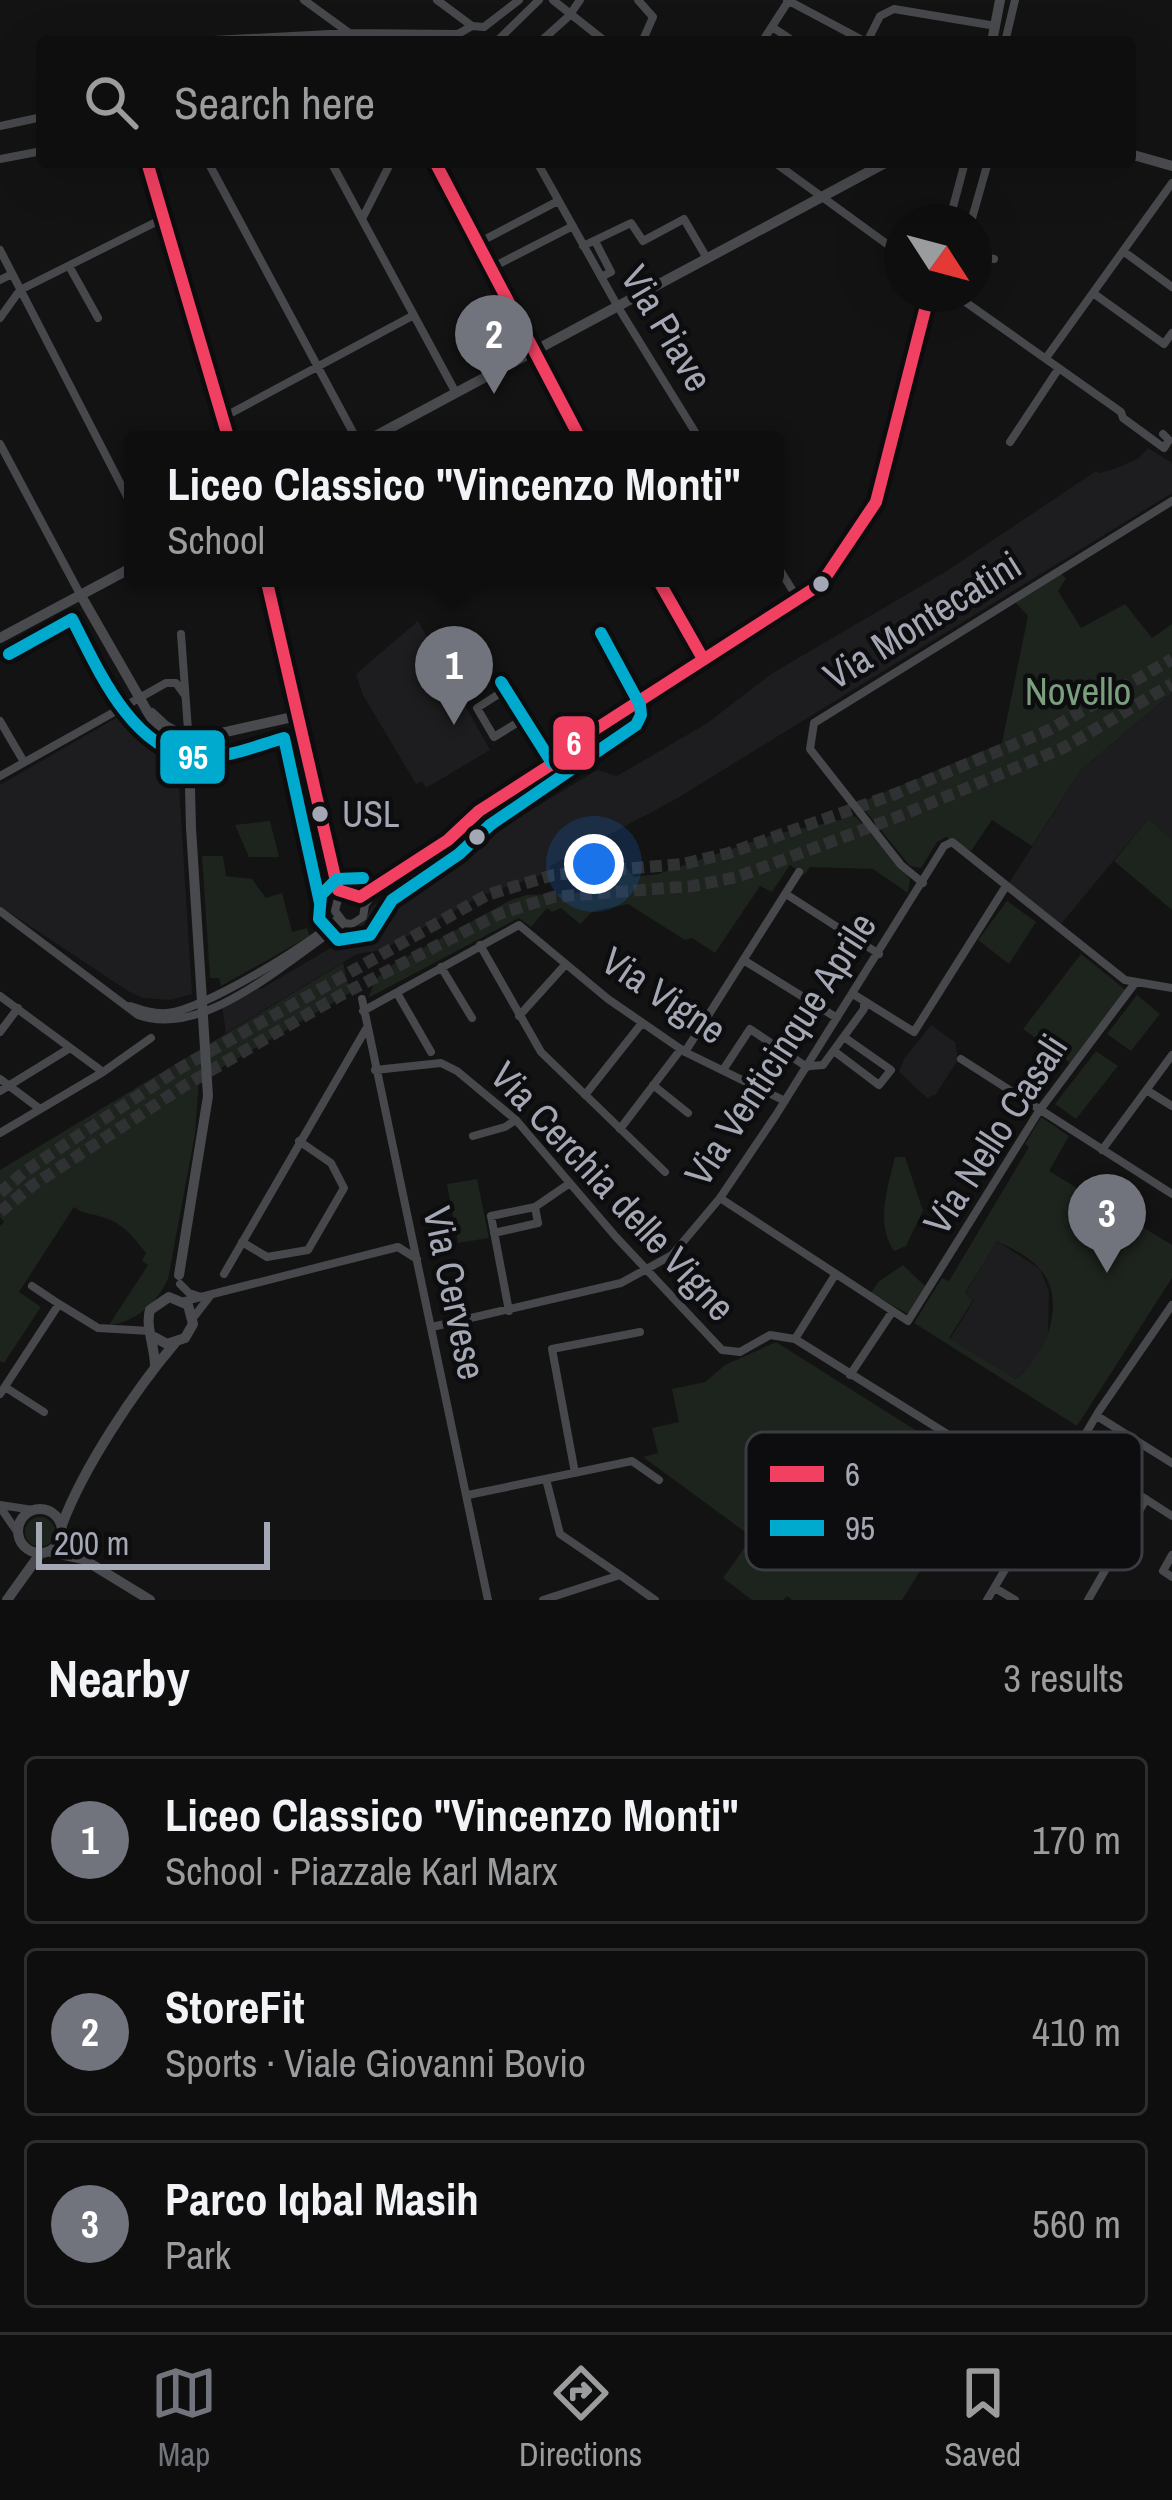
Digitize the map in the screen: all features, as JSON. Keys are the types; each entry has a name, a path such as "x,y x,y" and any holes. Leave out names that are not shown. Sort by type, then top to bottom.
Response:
{"main road":[{"path":"994,36 1000,0"},
{"path":"1136,156 1172,166"},
{"path":"385,431 876,168"},
{"path":"0,638 124,572"},
{"path":"7,1600 45,1553 59,1544 75,1492 155,1366 189,1334 193,1318 182,1301 179,1280 208,1096 187,780 191,740 298,716 268,587"},
{"path":"80,594 187,780"},
{"path":"155,1366 148,1315 179,1280"},
{"path":"162,1299 182,1301"},
{"path":"152,1334 175,1343"},
{"path":"19,1582 20,1521 75,1492"},
{"path":"37,1509 54,1513 82,1559"},
{"path":"19,1537 28,1550 82,1559 149,1600"}],"street":[{"path":"304,0 349,32"},
{"path":"437,0 472,26 484,27 519,0"},
{"path":"502,36 539,0"},
{"path":"554,0 597,36"},
{"path":"547,36 580,0"},
{"path":"638,0 653,22 645,36"},
{"path":"1006,36 1015,0"},
{"path":"766,36 788,1 855,36"},
{"path":"869,36 880,16 894,9 996,26"},
{"path":"418,36 458,34 472,26"},
{"path":"772,27 786,36"},
{"path":"279,36 349,32 388,36"},
{"path":"0,126 36,118"},
{"path":"0,158 36,152"},
{"path":"148,168 227,431"},
{"path":"211,168 351,431"},
{"path":"334,168 456,393"},
{"path":"363,217 388,168"},
{"path":"439,168 575,431"},
{"name":"Via Piave","path":"540,168 694,431"},
{"path":"783,168 884,241"},
{"path":"954,204 963,168"},
{"path":"976,204 986,168"},
{"path":"1046,358 1172,182"},
{"path":"478,243 558,201"},
{"path":"0,318 20,290 164,218"},
{"name":"Via Piave","path":"584,246 631,223 643,241 684,219 704,255"},
{"path":"491,268 572,226"},
{"path":"595,241 611,272 601,277"},
{"path":"0,250 124,491"},
{"path":"1123,251 1172,287"},
{"path":"69,266 98,318"},
{"path":"0,280 12,274"},
{"path":"1093,293 1165,344 1172,333"},
{"path":"0,911 123,1004 150,1012 182,1011 341,920 359,921 362,901 448,840 479,811 552,764 574,743 820,584 876,502 924,312"},
{"path":"980,312 1164,448 1169,440 1163,434"},
{"path":"223,418 413,315"},
{"path":"1010,442 1059,368"},
{"path":"0,444 80,594"},
{"name":"Via Montecatini","path":"922,883 901,865 810,749 814,723 1172,501"},
{"path":"784,576 798,599"},
{"path":"662,587 702,658"},
{"path":"181,634 191,740"},
{"path":"0,776 166,683 176,683 184,694"},
{"path":"525,718 494,737 476,707 508,688 552,764"},
{"path":"138,698 166,725 191,740"},
{"path":"298,716 340,894 341,920"},
{"path":"0,721 24,762"},
{"name":"Via Venticinque Aprile","path":"432,1327 509,1312 621,1283 649,1271 689,1238 720,1198 944,846 952,842 1006,886"},
{"path":"620,1130 745,961 799,872"},
{"path":"853,994 914,1032 1006,886 1124,980 1172,988"},
{"path":"340,894 362,901"},
{"path":"786,894 879,954"},
{"name":"Via Vigne","path":"480,945 519,925 642,1023 683,1050 784,1101"},
{"path":"363,1011 480,945 541,1052 665,1172"},
{"path":"745,961 837,1018"},
{"path":"519,1016 565,965"},
{"path":"441,968 472,1018"},
{"name":"Via Nello Casali","path":"892,1312 908,1321 1039,1111 1135,982"},
{"path":"397,993 431,1052"},
{"path":"0,996 103,1072"},
{"name":"Via Cervese","path":"362,999 488,1600"},
{"path":"723,1070 749,1029 807,1066 823,1065 864,1009 864,1001"},
{"path":"0,1032 18,1008"},
{"path":"585,1096 642,1023"},
{"path":"224,1274 367,1028"},
{"path":"834,1051 879,1085 891,1070 844,1037"},
{"path":"0,1132 151,1038"},
{"path":"40,1109 3,1085 70,1048"},
{"path":"1102,1150 1172,1055"},
{"path":"961,1059 1172,1194"},
{"name":"Via Cerchia delle Vigne","path":"375,1070 441,1063 457,1071 515,1120 722,1349 740,1352 770,1334 794,1339"},
{"path":"653,1085 688,1113"},
{"path":"1148,1091 1172,1106"},
{"path":"473,1136 515,1120"},
{"path":"242,1242 267,1257 308,1250 344,1188 331,1163 299,1141"},
{"path":"509,1312 491,1216 535,1207 571,1184"},
{"path":"720,1198 892,1312 850,1375"},
{"path":"494,1233 538,1223 535,1207"},
{"path":"182,1301 398,1247 412,1235"},
{"path":"398,1247 418,1260"},
{"path":"835,1275 794,1339 942,1432"},
{"path":"179,1280 189,1293 202,1297"},
{"path":"32,1286 98,1328 126,1327 152,1334"},
{"path":"193,1318 215,1291"},
{"path":"44,1412 2,1391 58,1304"},
{"path":"1087,1432 1172,1305"},
{"path":"126,1327 148,1315"},
{"path":"575,1473 552,1348 640,1332"},
{"path":"1097,1416 1123,1432"},
{"path":"1142,1444 1172,1463"},
{"path":"468,1495 632,1462 659,1480"},
{"path":"546,1479 560,1534 655,1600"},
{"path":"1142,1496 1172,1516"},
{"path":"1142,1506 1146,1499"},
{"path":"0,1506 37,1509"},
{"path":"0,1506 19,1537"},
{"path":"1172,1556 1163,1571 1172,1577"},
{"path":"987,1600 1005,1570"},
{"path":"1088,1600 1105,1570"},
{"path":"543,1600 620,1575"},
{"path":"994,1588 1015,1600"}],"shaded area":[{"path":"1148,448 1172,463 1172,493 676,799 550,866 550,872 486,894 382,950 357,954 226,1033 222,1006 256,987 261,989 351,936 374,905 597,770 617,776 706,724 771,674 945,572 1096,471 1117,468"},
{"path":"418,621 490,750 426,788 422,781 416,784 363,695 356,674"},
{"path":"1172,693 1172,840 1147,820 1061,924 1009,883 1081,770"},
{"path":"133,708 179,785 192,994 170,1000 143,998 128,991 0,906 0,785"},
{"path":"931,1025 955,1042 958,1060 936,1094 927,1098 899,1072"},
{"path":"997,1241 1040,1269 1049,1291 1048,1334 1039,1357 1016,1379 950,1339 974,1300 965,1294"}],"green space":[{"name":"Novello","path":"1061,574 1066,578 1058,591 1081,628 1125,604 1152,638 1172,624 1172,693 1081,770 1032,846 992,820 971,851 946,837 937,842 921,868 910,866 859,803 1002,743 1028,616 1015,602"},
{"path":"844,814 856,817 910,879 908,893 873,869 810,867 804,875 790,865 772,892 760,886 715,953 628,904 593,911 580,924 561,908 552,912 547,908 531,927 519,918 368,998 376,979 392,965 511,900 578,893 626,867 634,877 658,874 772,835 844,819"},
{"path":"1148,819 1172,840 1172,910 1114,861"},
{"path":"270,821 279,857 249,857 235,825"},
{"path":"202,856 223,856 226,876 252,879 266,898 282,893 292,932 307,928 310,936 221,986 219,978 210,978"},
{"path":"1007,901 1036,922 1009,964 978,940"},
{"path":"1081,954 1127,991 1072,1064 1023,1029"},
{"path":"343,963 350,993 199,1081 195,1134 168,1279 152,1303 128,1320 109,1325 148,1265 142,1261 146,1253 118,1224 74,1207 19,1292 41,1307 4,1363 0,1361 0,1226 4,1222 0,1217 0,1170"},
{"path":"1137,995 1160,1014 1131,1051 1107,1034"},
{"path":"1096,1051 1118,1066 1076,1119 1055,1104"},
{"path":"1041,1117 1069,1136 1049,1171 1172,1245 1172,1278 1077,1426 914,1323 942,1278 949,1281 1029,1147 1025,1144","holes":["997,1241 1038,1267 1052,1295 1053,1311 1044,1342 1016,1379 949,1338 973,1300 965,1293"]},
{"path":"895,1157 905,1157 923,1211 906,1246 894,1251 884,1217"},
{"path":"477,1179 489,1238 458,1243 447,1184"},
{"path":"903,1265 927,1288 908,1314 871,1293 878,1282"},
{"path":"776,1342 919,1432 746,1432 746,1533 643,1457 658,1453 652,1428 679,1422 672,1389 705,1382 725,1365"},
{"path":"40,1517 55,1532 40,1547 25,1532"},
{"path":"746,1545 746,1570 921,1570 902,1600 792,1600 787,1596 752,1600 723,1578"}],"tunnel":[{"path":"0,1193 177,1070 487,895 553,875 683,864 729,853 895,794 1049,730 1172,659"},
{"path":"0,1212 33,1185 184,1086 339,996 499,914 553,897 693,886 737,877 1063,748 1172,684"}],"transit line":[{"name":"6","path":"149,168 226,431"},
{"name":"6","path":"438,168 576,431"},
{"name":"6","path":"268,587 338,890 360,897 448,840 479,811 552,764 574,743 821,584 876,502 924,312"},
{"name":"6","path":"662,587 702,657"},
{"name":"95","path":"9,654 72,619 118,702 133,722 170,750 214,757 284,738 320,903"},
{"name":"95","path":"363,878 337,879 321,895 319,919 338,940 370,935 392,900 459,854 490,825 636,725 640,705 601,633"},
{"name":"95","path":"501,682 552,763"}],"place":[{"name":"StoreFit","path":"494,394"},
{"name":"Liceo Classico \"Vincenzo Monti\"","path":"454,725"},
{"name":"USL","path":"320,814"},
{"name":"Parco Iqbal Masih","path":"1107,1273"}]}
